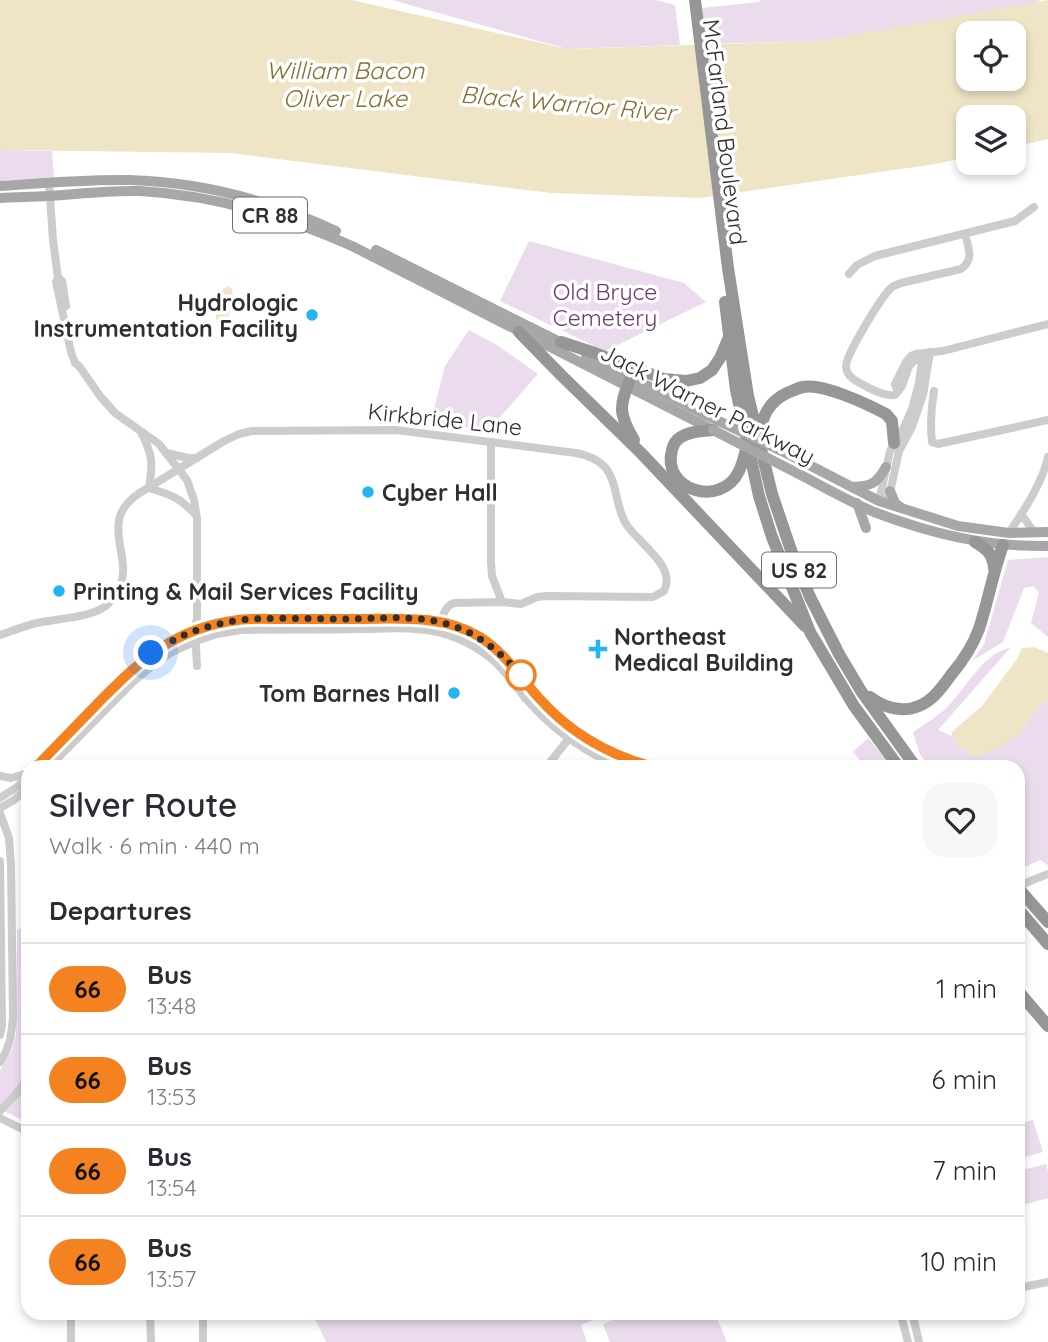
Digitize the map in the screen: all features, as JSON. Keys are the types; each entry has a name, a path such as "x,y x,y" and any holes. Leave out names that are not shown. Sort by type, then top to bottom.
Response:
{"highway":[{"name":"McFarland Boulevard","path":"687,0 725,268"},
{"name":"McFarland Boulevard","path":"695,0 725,268"},
{"name":"US 82","path":"725,268 736,390 793,556 839,654 861,691 911,760"},
{"name":"US 82","path":"725,268 748,396 759,496 772,537 810,632 854,706 894,760"},
{"path":"519,332 641,453 810,632"},
{"path":"561,342 664,379 686,381 700,378 712,370 730,336"},
{"path":"629,382 621,410 625,424 641,453"},
{"path":"713,430 681,437 673,446 670,456 673,471 681,483 694,491 716,492 729,485 738,473 768,408 778,398 803,387 829,390 886,414 892,421 894,443"},
{"path":"975,542 987,549 994,559 994,570"},
{"path":"861,691 891,709 908,709 933,697 961,663 978,631 1003,545"},
{"path":"1025,895 1048,922"},
{"path":"1025,917 1048,944"},
{"path":"1025,999 1048,1026"},
{"path":"1025,1007 1048,1034"}],"main road":[{"name":"Jack Warner Parkway","path":"0,186 128,180 161,182 216,191 263,203 308,219 561,342 713,430 873,511 930,531 975,542 1003,545"},
{"name":"Jack Warner Parkway","path":"0,198 95,191 141,191 212,200 283,218 352,246 519,332 706,415 879,501 958,527 1009,533 1048,532"},
{"path":"850,487 873,484 886,467"},
{"path":"890,491 895,503 902,509"},
{"path":"873,511 879,501"},
{"path":"857,503 866,528"},
{"path":"1003,545 1009,533"},
{"name":"CR 88","path":"1003,545 1048,546"}],"street":[{"path":"49,183 58,278 61,281 79,366 115,413 159,443 188,482 194,500 197,666"},
{"path":"849,274 857,265 875,256 1015,221 1034,207"},
{"path":"926,353 909,366 895,384 895,395 889,396 852,379 846,369 846,361 867,322 892,287 961,269 968,264 970,259 965,234"},
{"path":"901,379 911,356 916,354 943,351 1048,324"},
{"path":"879,501 890,451 906,422 926,353"},
{"path":"879,501 888,496 896,460 912,427 923,395 926,353"},
{"path":"909,366 921,372"},
{"path":"934,391 930,414 932,442 938,444 1048,420"},
{"path":"139,430 152,457 149,488 182,500 196,516"},
{"name":"Kirkbride Lane","path":"0,635 38,623 96,611 110,602 123,577 124,564 118,535 119,517 124,507 132,498 232,437 258,431 396,430 589,456 609,473 619,509 627,526 659,561 668,579 664,591 653,597 547,596 521,604 454,603 445,609 442,623"},
{"path":"491,442 492,576 502,602"},
{"path":"167,453 197,458 188,482"},
{"path":"1009,533 1045,470 1048,457"},
{"path":"1021,514 1035,533"},
{"path":"43,760 139,663 169,642 195,629 248,619 412,619 457,627 496,649 550,710 575,731 607,750 634,760"},
{"path":"440,632 442,623"},
{"path":"56,760 148,668 172,652 196,641 241,630 413,629 440,632 469,643 492,659 545,719 569,740 605,760"},
{"path":"552,760 575,731"},
{"path":"0,776 21,776"},
{"path":"0,798 21,783"},
{"path":"0,1062 10,1042 13,1018 11,865 9,838 0,811 21,794"},
{"path":"0,861 0,1035"},
{"path":"1025,884 1048,874"},
{"path":"0,1111 21,1087"},
{"path":"0,1118 21,1128"},
{"path":"1025,1287 1048,1282"},
{"path":"71,1320 71,1342"},
{"path":"150,1320 150,1342"},
{"path":"203,1320 203,1342"},
{"path":"902,1320 908,1342"},
{"path":"914,1320 919,1342"}],"green space":[{"path":"392,0 656,0 675,5 680,45 567,49"},
{"path":"762,0 1041,0 1029,5 820,41 706,44 702,8"},
{"path":"0,150 52,151 54,177 0,181"},
{"name":"Old Bryce Cemetery","path":"529,241 684,283 706,302 605,351 500,301"},
{"path":"469,330 497,345 538,374 487,432 432,423 431,411 445,366"},
{"path":"1048,557 1048,637 1031,623 1039,592 1033,586 1024,588 1003,642 972,661 984,644 1008,560"},
{"path":"1011,647 938,730 952,736 960,748 966,749 970,755 984,752 1015,737 1039,706 1048,699 1048,866 1041,860 1025,867 1025,760 925,760 920,755 913,732 944,710 982,665 1000,651"},
{"path":"868,738 887,760 860,760 853,752"},
{"path":"21,928 21,1120 0,1109 0,1070 12,1050 16,1034 17,930"},
{"path":"1033,1120 1043,1152 1025,1157 1025,1122"},
{"path":"1046,1164 1048,1198 1025,1204 1025,1169"},
{"path":"315,1320 594,1320 581,1325 587,1342 326,1342"},
{"path":"613,1320 718,1320 727,1342 610,1342 603,1324"}],"water":[{"name":"William Bacon Oliver Lake","path":"0,0 352,0 567,49 820,41 1048,0 1048,139 1026,144 1026,105 956,105 956,160 936,164 700,198 551,193 230,153 0,150"},
{"path":"228,286 233,294 227,326 228,337 222,338 217,325 216,302 222,290"},
{"path":"1034,647 1048,653 1048,699 1010,741 990,751 970,755 966,749 960,748 952,732 982,706 1017,659 1022,648"}],"bus line":[{"name":"66","path":"43,760 151,653 195,629 248,619 412,619 457,627 496,649 510,662 539,699 575,731 630,760"}],"place":[{"name":"Hydrologic Instrumentation Facility","path":"312,315"},
{"name":"Cyber Hall","path":"368,492"},
{"name":"Printing & Mail Services Facility","path":"59,591"},
{"name":"Northeast Medical Building","path":"598,649"},
{"name":"Tom Barnes Hall","path":"454,693"}],"route":[{"path":"151,653 195,629 240,620 412,619 457,627 479,637 496,649 521,675"}],"water label":[{"name":"Black Warrior River","path":"568,103"}]}
